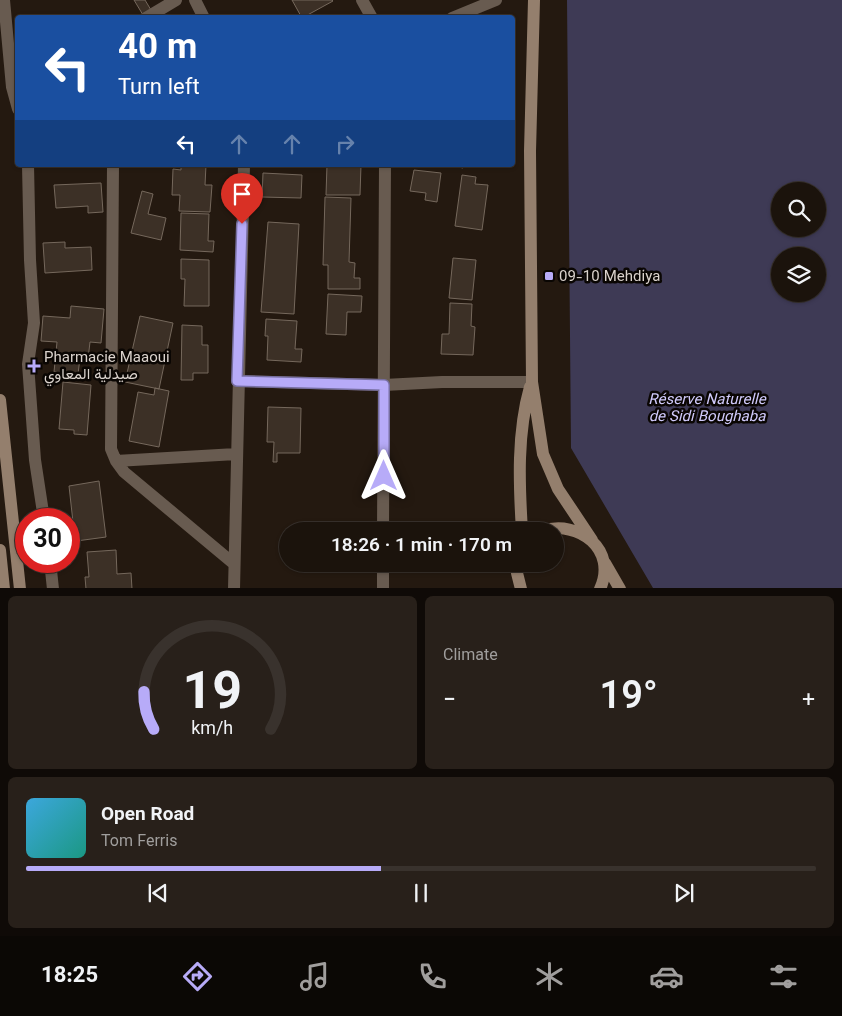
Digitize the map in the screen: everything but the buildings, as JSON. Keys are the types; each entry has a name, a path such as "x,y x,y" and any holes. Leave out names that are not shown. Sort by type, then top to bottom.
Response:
{"street":[{"path":"4,0 12,87 15,98"},
{"path":"151,15 176,0"},
{"path":"195,0 202,15"},
{"path":"362,0 370,15"},
{"path":"459,15 496,0"},
{"path":"534,0 530,151 532,382 543,454 558,488 620,588"},
{"path":"28,167 30,260 34,323 28,364 35,460 42,508"},
{"path":"113,167 109,436 116,461 124,472 233,563"},
{"path":"234,588 237,381 244,167"},
{"path":"384,522 385,167"},
{"path":"237,381 384,385 442,382 532,382"},
{"path":"522,522 521,440 524,410 532,382"},
{"path":"0,400 20,588"},
{"path":"116,461 236,454"},
{"path":"564,528 581,532 592,540"},
{"path":"0,550 4,588"},
{"path":"600,588 604,572 603,559"},
{"path":"383,572 383,588"},
{"path":"517,572 521,588"},
{"path":"51,573 53,588"}],"green space":[{"name":"Réserve Naturelle de Sidi Boughaba","path":"567,0 842,0 842,588 653,588 571,448"}],"place":[{"name":"09-10 Mehdiya","path":"549,276"},
{"name":"Pharmacie Maaoui صيدلية المعاوي","path":"34,366"}],"route":[{"path":"242,224 237,381 384,385 384,476"}]}
